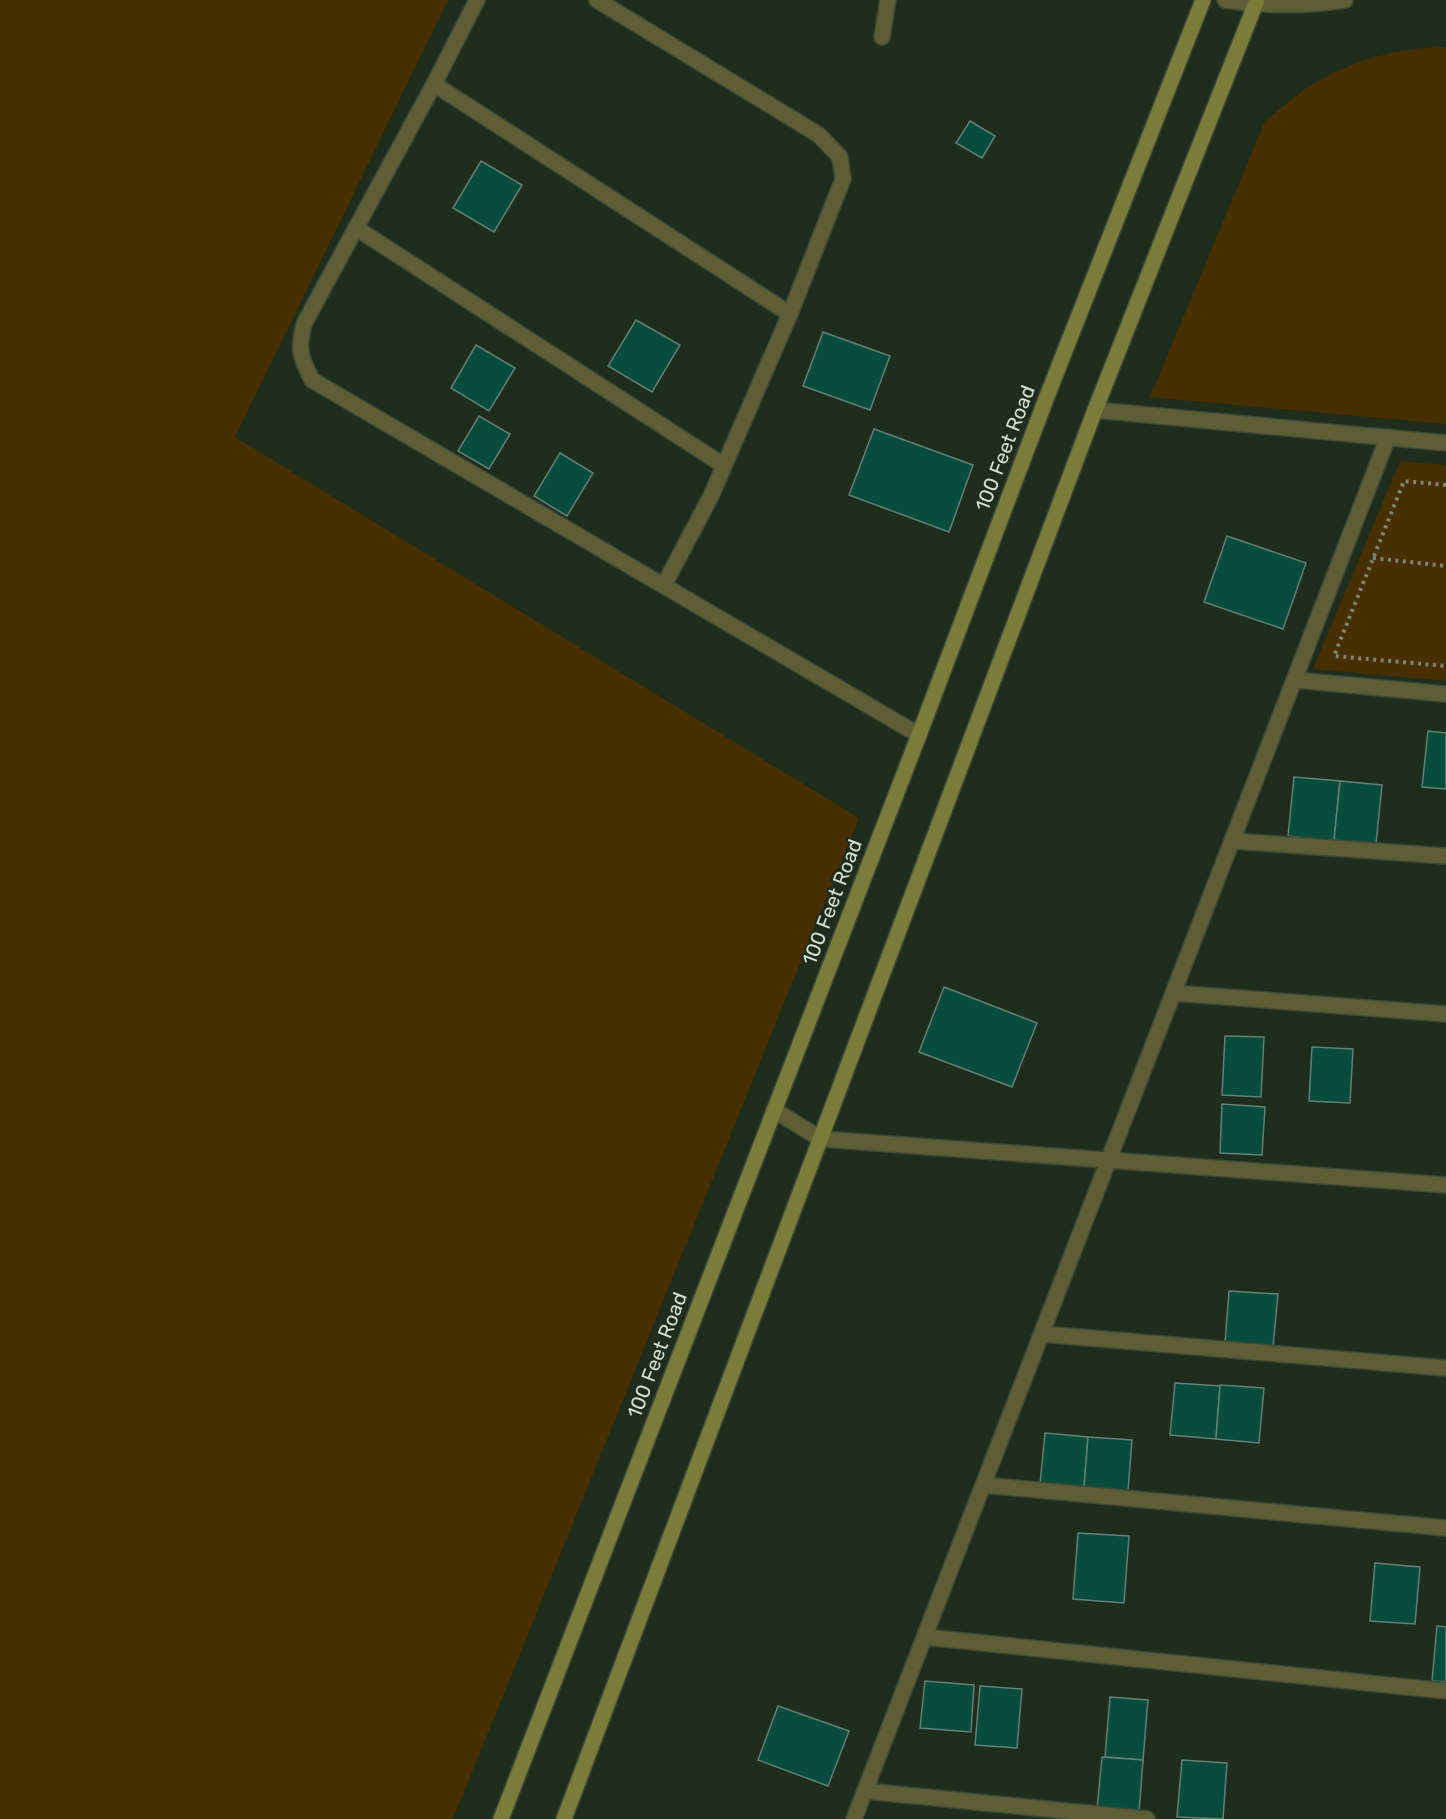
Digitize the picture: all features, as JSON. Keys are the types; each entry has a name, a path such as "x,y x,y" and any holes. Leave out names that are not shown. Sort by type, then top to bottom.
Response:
{"main road":[{"name":"100 Feet Road","path":"501,1819 919,735 1046,399 1203,0"},
{"path":"564,1819 1095,410 1256,2"}],"street":[{"path":"477,0 305,322 300,339 300,353 312,380 919,735"},
{"path":"597,0 819,135 840,158 843,179 790,314 711,496 664,585"},
{"path":"882,37 888,0"},
{"path":"1225,0 1325,3 1345,0"},
{"path":"434,84 790,314"},
{"path":"356,228 723,465"},
{"path":"1095,410 1446,442"},
{"path":"854,1819 1388,437"},
{"path":"1295,680 1446,694"},
{"path":"1233,841 1446,856"},
{"path":"1174,993 1446,1014"},
{"path":"774,1110 821,1138 1446,1185"},
{"path":"1042,1334 1446,1368"},
{"path":"984,1485 1446,1528"},
{"path":"925,1637 1446,1691"},
{"path":"865,1791 1147,1819"}],"path":[{"path":"1446,485 1404,481 1334,656 1446,666"},
{"path":"1373,558 1446,566"}],"shaded area":[{"path":"0,0 448,0 235,437 859,818 453,1819 0,1819"},
{"path":"1446,47 1446,424 1150,397 1265,121 1306,88 1358,62 1390,53"},
{"path":"1400,461 1446,465 1446,681 1313,669"}],"building":[{"path":"970,121 995,136 982,158 956,143"},
{"path":"481,161 522,185 494,232 453,208"},
{"path":"636,320 680,345 652,392 608,366"},
{"path":"823,332 890,356 870,410 803,386"},
{"path":"476,345 515,368 489,411 451,388"},
{"path":"479,416 510,434 489,469 458,451"},
{"path":"874,429 973,465 949,532 849,495"},
{"path":"560,453 593,473 567,516 534,496"},
{"path":"1227,536 1306,563 1283,629 1204,602"},
{"path":"1428,731 1446,733 1446,789 1422,787"},
{"path":"1294,777 1340,781 1334,841 1288,836"},
{"path":"1340,781 1382,785 1376,844 1334,840"},
{"path":"944,987 1037,1023 1012,1087 919,1052"},
{"path":"1225,1036 1264,1037 1261,1097 1222,1095"},
{"path":"1312,1047 1353,1049 1350,1103 1309,1101"},
{"path":"1222,1104 1265,1107 1262,1155 1220,1153"},
{"path":"1229,1291 1278,1294 1273,1347 1225,1343"},
{"path":"1175,1383 1220,1386 1216,1439 1170,1435"},
{"path":"1220,1385 1264,1388 1259,1443 1216,1439"},
{"path":"1045,1433 1088,1437 1084,1487 1040,1484"},
{"path":"1088,1437 1132,1440 1128,1491 1084,1487"},
{"path":"1078,1533 1129,1536 1124,1603 1073,1599"},
{"path":"1375,1563 1420,1567 1415,1624 1370,1621"},
{"path":"1437,1626 1446,1627 1446,1682 1432,1681"},
{"path":"925,1681 974,1685 971,1732 920,1728"},
{"path":"980,1686 1022,1689 1017,1748 975,1745"},
{"path":"1110,1697 1148,1700 1143,1760 1105,1757"},
{"path":"778,1706 849,1731 828,1786 758,1760"},
{"path":"1102,1757 1143,1760 1139,1813 1097,1810"},
{"path":"1182,1760 1227,1763 1223,1819 1177,1817"}]}
